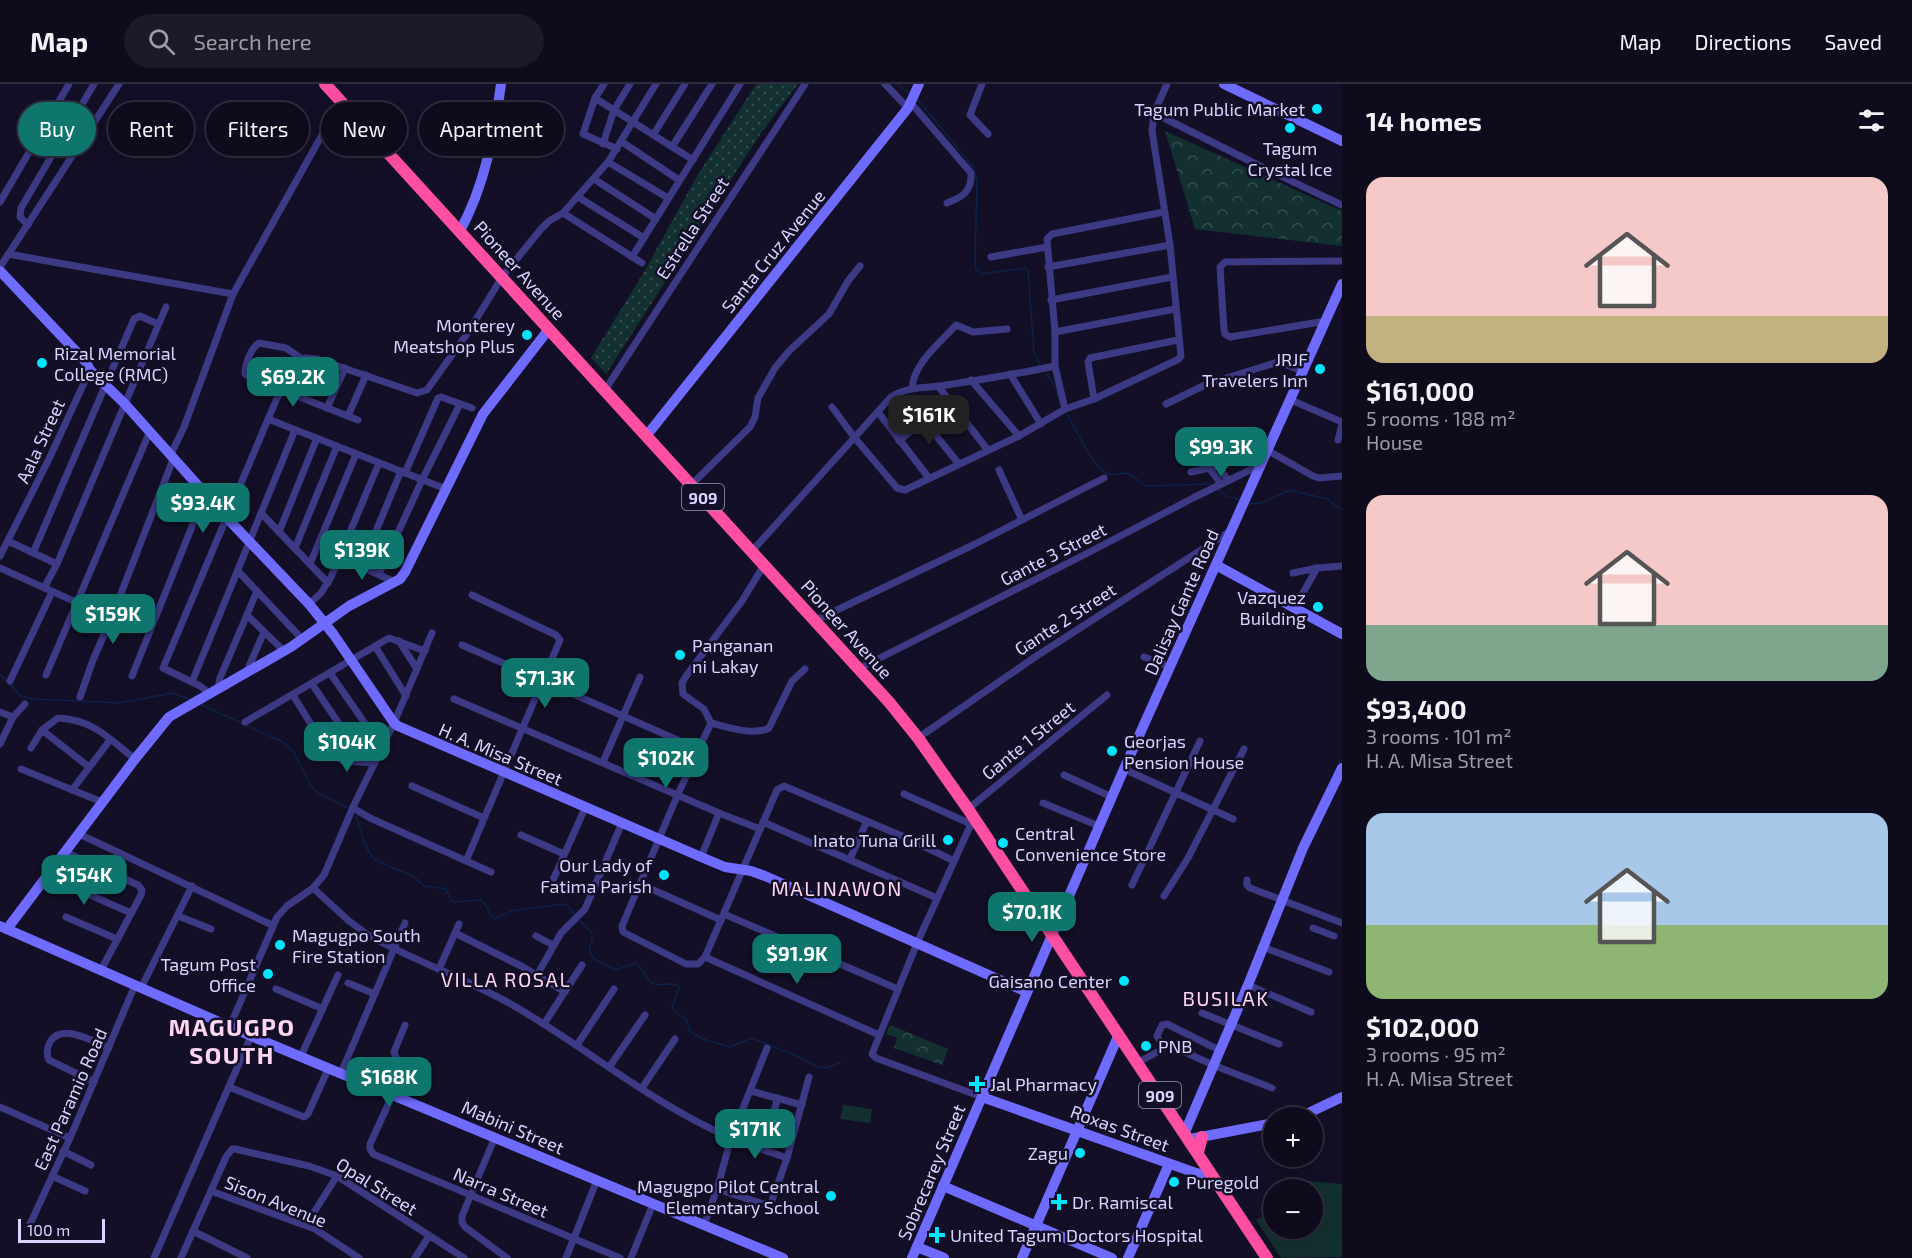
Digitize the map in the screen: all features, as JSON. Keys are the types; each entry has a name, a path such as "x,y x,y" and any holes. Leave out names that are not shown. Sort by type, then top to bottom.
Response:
{"highway":[{"name":"Pioneer Avenue","path":"325,84 692,484 918,738 968,809 973,822 1192,1136 1197,1152 1267,1258"}],"street":[{"path":"0,202 69,84"},
{"path":"28,225 20,217 21,208 94,84"},
{"path":"36,314 0,269 119,84"},
{"path":"460,231 483,180 501,84"},
{"path":"604,84 595,98 584,134 617,150"},
{"path":"603,144 614,110 630,84"},
{"path":"358,420 250,378 245,374 245,368 253,347 259,343 275,345 294,352 302,358 317,359 417,393 427,390 469,331 502,277 541,229 563,213 617,150 656,84"},
{"path":"653,135 685,84"},
{"path":"672,147 712,84"},
{"path":"633,257 740,84"},
{"name":"Estrella Street","path":"605,390 805,84"},
{"path":"885,84 909,105 971,173 970,185 966,194 947,203"},
{"name":"Santa Cruz Avenue","path":"647,435 909,105 919,84"},
{"path":"982,84 970,115 988,134"},
{"path":"832,407 854,437 899,489 905,490 987,449 1019,436 1065,410 1094,399 1179,359 1181,356 1170,245 1152,131 1154,113 1167,84"},
{"path":"1224,84 1342,141"},
{"path":"595,98 693,160"},
{"path":"80,697 233,294 341,101"},
{"path":"1154,113 1262,168 1342,205"},
{"path":"622,142 680,180"},
{"path":"608,162 668,198"},
{"path":"594,179 656,219"},
{"path":"578,197 644,238"},
{"path":"1065,410 1055,366 1055,332 1047,239 1052,234 1164,212"},
{"path":"563,213 642,262"},
{"path":"1048,267 1170,245"},
{"path":"991,257 1047,247"},
{"path":"8,254 233,294"},
{"path":"1326,321 1230,337 1225,334 1224,330 1220,267 1225,262 1342,261"},
{"path":"692,484 750,427 760,393 775,368 789,351 829,314 848,280 860,266"},
{"path":"1052,300 1172,277"},
{"path":"0,281 36,314"},
{"name":"Dalisay Gante Road","path":"1052,934 1260,465 1326,321 1338,301 1342,284"},
{"path":"44,588 57,564 166,307"},
{"path":"1055,332 1175,309"},
{"name":"H. A. Misa Street","path":"36,314 125,404 227,518 326,623 394,723 408,732 701,857 730,868 765,876 1027,992"},
{"path":"33,553 136,317 140,316 158,324"},
{"path":"912,388 913,378 918,368 956,325 973,332 1007,329"},
{"path":"3,928 47,876 169,717 303,640 350,606 395,582 405,572 483,414 549,329"},
{"path":"1094,399 1088,362 1090,358 1178,340"},
{"path":"214,691 163,668 268,419 282,390 302,358"},
{"path":"1166,404 1207,384 1278,362 1304,371"},
{"path":"752,551 891,397 912,388 938,386 1055,366"},
{"name":"Aala Street","path":"0,556 86,367"},
{"path":"327,408 345,368"},
{"path":"1010,374 1041,424"},
{"path":"348,416 366,375"},
{"path":"971,380 1019,436"},
{"path":"938,386 987,449"},
{"path":"361,567 438,398 441,397 472,408"},
{"path":"1291,400 1342,423 1338,440"},
{"path":"379,574 460,404"},
{"path":"878,412 930,478"},
{"path":"268,419 446,489"},
{"path":"899,441 920,423 926,423 958,463"},
{"path":"192,682 295,430"},
{"path":"46,675 150,431"},
{"path":"279,532 317,438"},
{"path":"295,548 337,446"},
{"path":"1268,450 1319,478 1342,476"},
{"path":"1224,451 1219,466 1225,482"},
{"path":"310,564 356,454"},
{"path":"309,604 328,583 379,463"},
{"name":"Gante 3 Street","path":"858,669 1260,465"},
{"path":"1191,472 1219,466"},
{"path":"1210,468 1225,482"},
{"path":"999,470 1022,520"},
{"path":"814,621 1104,478"},
{"path":"132,676 205,494"},
{"path":"261,513 328,583"},
{"name":"Gante 2 Street","path":"918,738 1035,657 1231,531"},
{"path":"8,541 57,564"},
{"path":"340,557 395,582"},
{"path":"711,723 704,710 683,694 682,683 742,601 764,565"},
{"path":"1216,565 1342,634"},
{"path":"1293,573 1342,566"},
{"path":"0,568 78,603"},
{"path":"1294,609 1317,568"},
{"path":"238,572 303,640"},
{"path":"214,691 256,591"},
{"path":"10,681 52,592"},
{"path":"466,861 560,643 559,637 472,596"},
{"path":"247,615 284,651"},
{"path":"247,672 264,632"},
{"path":"230,1026 272,925 281,911 319,882 328,867 406,696 432,633"},
{"path":"245,722 389,638 425,651"},
{"path":"399,641 417,669"},
{"path":"462,645 698,749"},
{"path":"375,646 406,696"},
{"path":"256,650 267,661"},
{"path":"1144,657 1170,667"},
{"path":"711,723 747,730 761,731 769,728 792,681 805,669"},
{"path":"330,673 382,748"},
{"path":"603,762 640,677"},
{"path":"312,684 365,762"},
{"path":"292,695 329,754 343,761 375,763"},
{"name":"Gante 1 Street","path":"968,809 1107,695"},
{"path":"454,699 719,813 762,825 850,859 937,898"},
{"path":"1,740 13,717 25,704"},
{"path":"0,712 13,717"},
{"path":"31,748 42,730 58,718 75,719 92,725 135,759"},
{"path":"711,723 622,926 623,932 686,964 695,965 705,957 777,790 784,786 954,861"},
{"path":"42,730 89,767"},
{"path":"72,790 110,740"},
{"path":"1132,885 1200,741"},
{"path":"1164,896 1188,858 1244,749"},
{"path":"1263,1125 1192,1136 1219,1050 1314,823 1342,768"},
{"path":"21,769 102,802"},
{"path":"1124,770 1233,819"},
{"path":"1064,775 1112,796"},
{"path":"412,786 484,818"},
{"path":"904,794 973,822 917,943 872,1051 874,1057 982,1097"},
{"path":"1043,803 1099,826"},
{"path":"353,808 370,818 491,872"},
{"path":"553,880 585,808"},
{"path":"701,857 719,813"},
{"path":"850,859 867,821"},
{"path":"537,975 565,928 585,909 622,824"},
{"path":"79,834 272,925"},
{"path":"521,835 564,854"},
{"path":"65,852 141,887 141,895 101,970"},
{"path":"47,876 131,913"},
{"path":"1247,880 1250,888 1342,923"},
{"path":"640,884 898,989"},
{"name":"East Paramio Road","path":"30,1224 138,986 178,916 192,886"},
{"path":"313,888 358,929 394,949 486,991 544,1024 702,1124 731,1138 787,1158"},
{"path":"1317,914 1311,931 1334,936"},
{"path":"178,916 211,929"},
{"path":"66,917 117,939"},
{"path":"341,1073 405,923"},
{"path":"439,969 459,924"},
{"name":"Mabini Street","path":"3,928 252,1036 783,1258"},
{"path":"455,933 537,975 564,992"},
{"name":"Sobrecarey Street","path":"912,1258 1052,934"},
{"path":"536,936 553,945"},
{"path":"1263,947 1329,972"},
{"path":"705,957 879,1035"},
{"path":"544,1024 582,965"},
{"path":"301,1056 338,975"},
{"path":"348,983 375,994"},
{"path":"1248,985 1311,1012"},
{"path":"276,989 322,1009"},
{"path":"577,1045 614,989"},
{"path":"1202,1012 1279,1044"},
{"path":"610,1066 645,1015"},
{"path":"391,1094 399,1066 394,1052 405,1024"},
{"path":"1163,1046 1157,1036 1162,1025 1167,1024 1219,1050"},
{"path":"94,1082 49,1060 47,1052 50,1042 56,1035 67,1033 109,1048"},
{"path":"1022,1258 1119,1034"},
{"path":"154,1258 252,1036"},
{"path":"642,1088 675,1039"},
{"path":"1139,1062 1163,1049 1163,1046"},
{"path":"1163,1046 1174,1047 1272,1088"},
{"path":"704,1225 731,1138 767,1048"},
{"path":"229,1088 304,1117 308,1114 329,1067"},
{"path":"717,1189 770,1206 787,1158 808,1077"},
{"path":"751,1091 802,1105"},
{"name":"Narra Street","path":"391,1094 370,1144 371,1152 379,1158 620,1258"},
{"name":"Roxas Street","path":"982,1097 1169,1164 1214,1176"},
{"path":"1321,1107 1342,1097"},
{"path":"770,1123 778,1098"},
{"path":"0,1107 70,1138"},
{"path":"495,1137 462,1216 463,1224 507,1258"},
{"name":"Opal Street","path":"211,1191 232,1149 289,1160 337,1176 464,1258"},
{"path":"63,1151 91,1165"},
{"path":"1128,1258 1169,1164"},
{"path":"52,1176 85,1191"},
{"path":"306,1225 337,1176"},
{"path":"566,1258 597,1180"},
{"path":"943,1186 1112,1258"},
{"path":"181,1258 211,1191"},
{"name":"Sison Avenue","path":"211,1191 306,1225 359,1258"},
{"path":"631,1258 653,1204"},
{"path":"194,1231 247,1258"},
{"path":"415,1258 429,1236"},
{"path":"917,1247 944,1258"}],"green space":[{"path":"756,84 798,84 759,136 606,374 591,358 644,272 697,176"},
{"path":"1165,131 1342,211 1342,246 1195,229"},
{"path":"890,1025 948,1049 942,1065 894,1048 897,1038 886,1034"},
{"path":"843,1105 872,1109 870,1123 840,1119"},
{"path":"1323,1182 1342,1184 1342,1257 1281,1258 1268,1239 1323,1239"},
{"path":"1263,1216 1263,1231 1256,1220"}],"waterway":[{"path":"897,84 910,94"},
{"path":"918,100 973,167 977,181 976,270 983,274 1025,268 1028,270 1034,353 1040,364"},
{"path":"1045,372 1055,386 1060,402"},
{"path":"1067,414 1089,454 1106,473 1129,474 1148,486 1210,484"},
{"path":"1219,490 1227,497 1238,499"},
{"path":"1248,504 1261,503 1290,490 1327,499 1342,510"},
{"path":"0,674 21,696 34,699 120,703 172,693 192,700"},
{"path":"202,705 283,742 293,751 310,785 318,793 348,808"},
{"path":"356,816 365,845 373,858 413,876 424,886 446,889 453,902 481,900 494,919 512,911 563,904 568,906 576,916"},
{"path":"580,921 592,933 589,950 595,960 616,970 636,963 652,983 678,985 679,989 672,1008 687,1021 692,1033 730,1047 751,1038 795,1055 818,1067 827,1068 841,1062"}],"place":[{"name":"Tagum Public Market","path":"1317,109"},
{"name":"Tagum Crystal Ice","path":"1290,128"},
{"name":"Monterey Meatshop Plus","path":"527,335"},
{"name":"Rizal Memorial College (RMC)","path":"42,363"},
{"name":"JRJF Travelers Inn","path":"1320,369"},
{"name":"Vazquez Building","path":"1318,607"},
{"name":"Panganan ni Lakay","path":"680,655"},
{"name":"Georjas Pension House","path":"1112,751"},
{"name":"Inato Tuna Grill","path":"948,840"},
{"name":"Central Convenience Store","path":"1003,843"},
{"name":"Our Lady of Fatima Parish","path":"664,875"},
{"name":"Magugpo South Fire Station","path":"280,945"},
{"name":"Tagum Post Office","path":"268,974"},
{"name":"Gaisano Center","path":"1124,981"},
{"name":"PNB","path":"1146,1046"},
{"name":"Jal Pharmacy","path":"977,1084"},
{"name":"Zagu","path":"1080,1153"},
{"name":"Puregold","path":"1174,1182"},
{"name":"Magugpo Pilot Central Elementary School","path":"831,1196"},
{"name":"Dr. Ramiscal","path":"1059,1202"},
{"name":"United Tagum Doctors Hospital","path":"937,1235"}],"district":[{"name":"MALINAWON","path":"837,888"},
{"name":"VILLA ROSAL","path":"506,979"},
{"name":"BUSILAK","path":"1226,998"},
{"name":"MAGUGPO SOUTH","path":"232,1040"}]}
